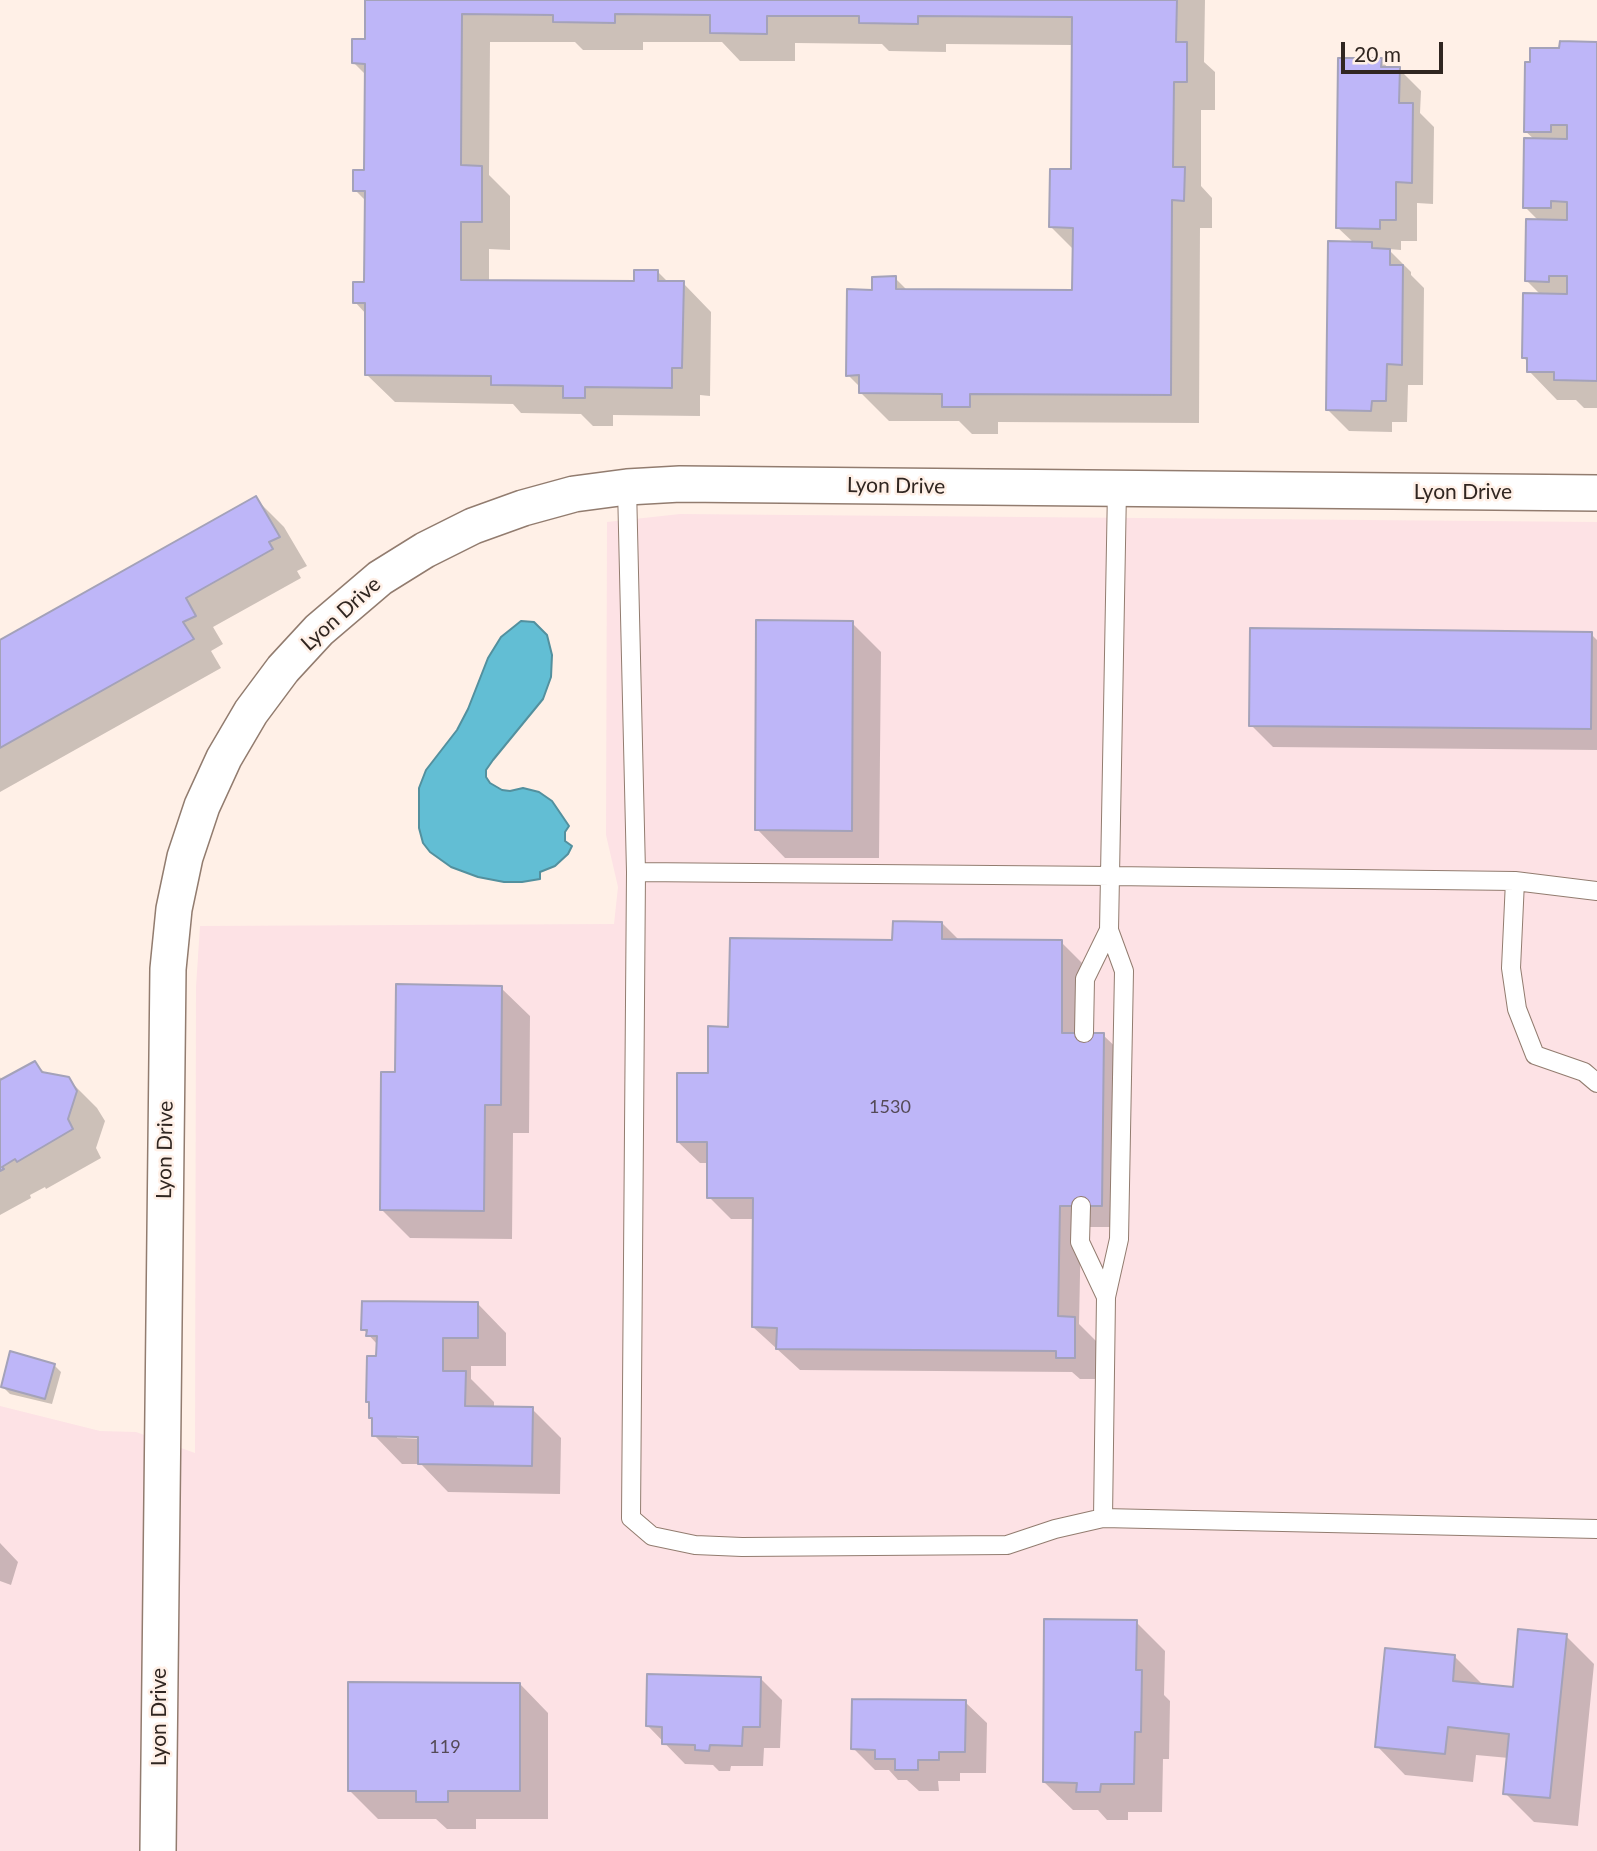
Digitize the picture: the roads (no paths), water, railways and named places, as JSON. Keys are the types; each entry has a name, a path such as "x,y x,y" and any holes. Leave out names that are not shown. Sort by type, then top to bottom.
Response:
{"street":[{"name":"Lyon Drive","path":"158,1851 168,961 174,909 202,806 224,758 251,712 283,669 319,630 380,578 425,550 473,526 574,494 627,486 680,484 1597,493"}],"lane":[{"path":"627,486 636,872 631,1518 652,1536 695,1545 756,1547 1007,1545 1055,1529 1103,1518 1597,1529"},
{"path":"1103,1518 1106,1297 1119,1239 1124,971 1109,930 1117,489"},
{"path":"636,872 1514,881 1597,891"},
{"path":"1514,881 1511,968 1517,1009 1535,1055 1584,1072 1597,1083"},
{"path":"1084,1033 1085,979 1109,930"},
{"path":"1081,1206 1080,1242 1106,1297"}],"water":[{"path":"521,621 534,622 547,635 552,655 551,677 543,699 493,760 486,770 486,777 490,783 502,790 523,788 539,792 552,801 569,826 565,832 565,841 572,846 568,854 555,866 540,872 540,879 504,882 478,877 451,867 430,852 423,843 419,828 419,788 426,770 457,730 488,658 501,637"}]}
